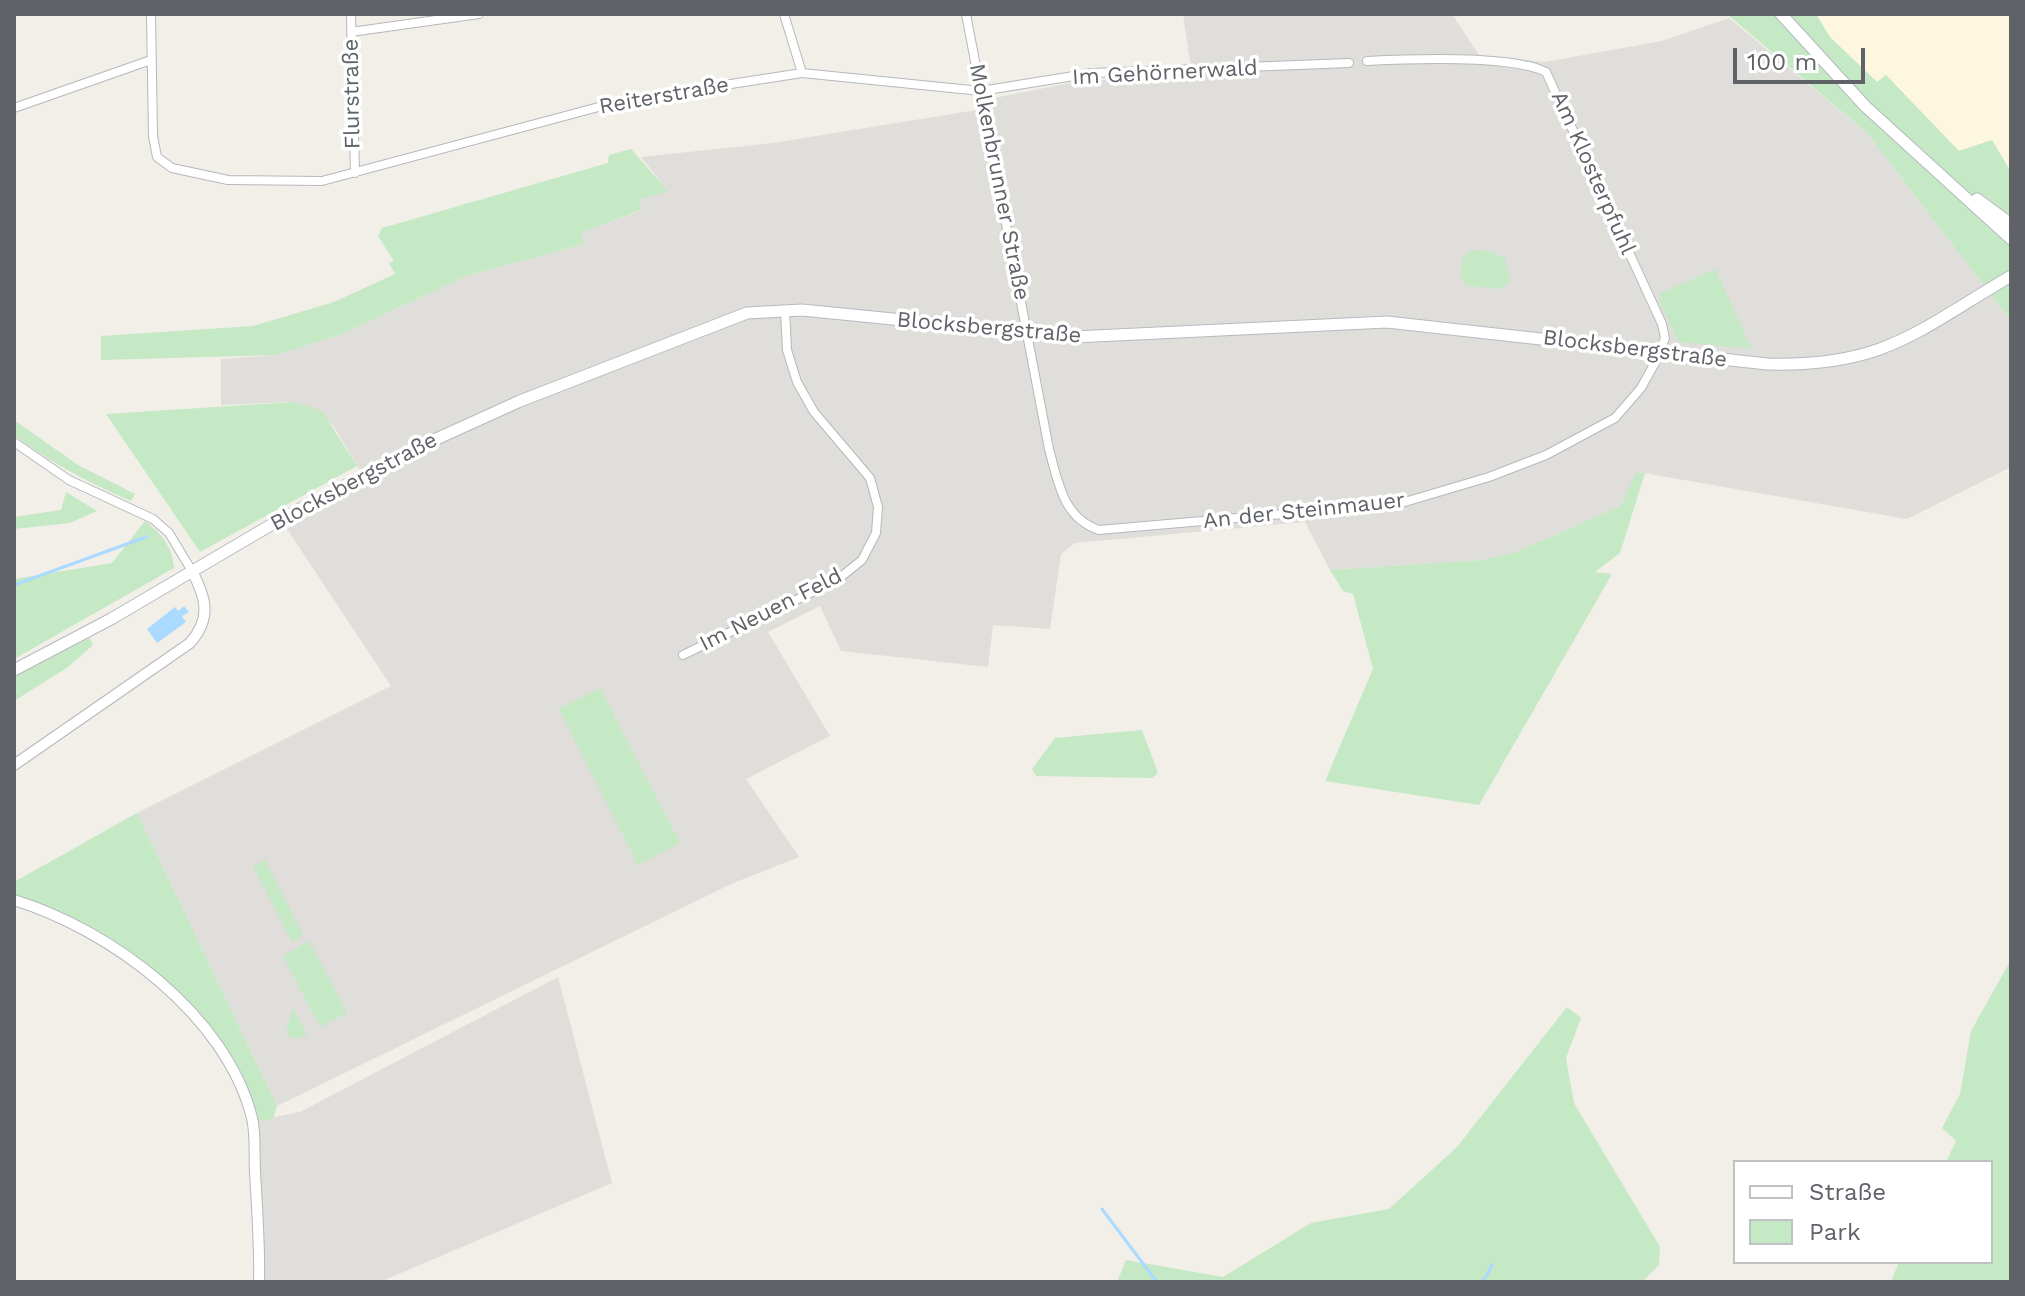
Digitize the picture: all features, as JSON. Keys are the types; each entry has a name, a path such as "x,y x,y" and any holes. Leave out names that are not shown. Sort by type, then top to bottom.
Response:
{"main road":[{"path":"1781,14 1856,97 2011,239"},
{"path":"1928,163 2011,224"},
{"name":"Blocksbergstraße","path":"14,670 111,619 330,492 499,409 722,320 785,310 1074,337 1387,322 1767,364 1815,365 1890,347 1940,322 2011,276"}],"street":[{"name":"Reiterstraße","path":"151,14 154,144 157,157 166,165 217,178 259,183 322,181 621,101 802,73 981,91"},
{"name":"Flurstraße","path":"351,14 355,173"},
{"path":"351,32 479,14"},
{"path":"784,14 802,73"},
{"name":"Molkenbrunner Straße","path":"966,14 1057,479 1065,503 1089,526"},
{"path":"14,108 151,60"},
{"name":"Am Klosterpfuhl","path":"1367,61 1460,60 1546,72 1662,324 1665,338 1661,352"},
{"name":"Im Gehörnerwald","path":"981,91 1092,73 1349,63"},
{"name":"Im Neuen Feld","path":"683,655 837,580 862,560 876,533 878,507 870,478 814,412 797,382 787,350 785,310"},
{"name":"An der Steinmauer","path":"1089,526 1114,531 1307,514 1398,504 1464,486 1546,455 1615,418 1641,388 1661,352"},
{"path":"14,442 69,480 153,519 169,533 192,571 206,608 203,626 190,643 14,765"},
{"path":"14,900 77,924 117,950 192,1012 221,1048 242,1086 253,1121 259,1282"}],"shaded area":[{"path":"1183,14 1452,14 1479,55 1545,62 1662,41 1729,18 1867,133 2011,321 2011,467 1907,519 1638,472 1620,506 1514,553 1482,560 1330,570 1305,522 1075,543 1061,554 1050,629 993,625 988,667 841,651 820,606 768,632 830,736 746,779 799,857 731,884 277,1106 137,813 391,686 287,529 366,481 333,425 294,402 221,405 221,359 276,355 337,336 467,276 584,244 580,233 642,210 638,200 667,190 641,157 773,143 995,107 994,98 1080,81 1192,75"},
{"path":"1816,14 2011,14 2011,172 1992,140 1959,151 1886,75 1877,82 1830,37"},
{"path":"558,977 612,1183 380,1282 257,1282 253,1121 300,1112"}],"green space":[{"path":"1727,14 1816,14 1830,37 1877,82 1886,75 1959,151 1992,140 2011,172 2011,321 1867,133"},
{"path":"631,149 668,191 638,200 643,209 581,233 584,244 467,276 337,336 276,355 101,360 101,336 253,326 334,302 395,274 389,263 394,261 378,236 382,228 608,163 609,155"},
{"path":"1467,252 1495,253 1505,259 1510,281 1501,289 1468,286 1460,277"},
{"path":"1715,269 1752,349 1679,342 1659,300 1661,293"},
{"path":"294,402 322,411 357,466 200,552 106,414"},
{"path":"14,420 78,465 135,494 131,501 71,472 28,445 14,435"},
{"path":"1637,472 1645,473 1620,553 1595,572 1612,574 1479,805 1325,781 1373,669 1353,594 1343,591 1330,570 1482,560 1514,553 1620,506"},
{"path":"66,492 97,511 70,523 14,529 14,517 61,510"},
{"path":"145,521 165,541 174,568 14,659 14,579 112,563"},
{"path":"90,638 93,645 68,667 14,701 14,664 60,652"},
{"path":"600,688 680,843 638,865 559,709"},
{"path":"1142,730 1158,773 1152,778 1036,776 1032,769 1055,738"},
{"path":"137,813 277,1106 273,1119 253,1121 243,1095 217,1048 182,1006 141,969 94,937 14,900 14,882"},
{"path":"265,860 303,935 292,942 253,866"},
{"path":"309,941 347,1013 320,1027 283,956"},
{"path":"2011,960 2011,1282 1894,1282 1892,1279 1898,1264 1993,1264 1993,1160 1947,1160 1956,1141 1942,1128 1960,1094 1971,1031"},
{"path":"1567,1007 1581,1018 1566,1058 1574,1103 1660,1247 1659,1265 1642,1282 1117,1282 1126,1260 1223,1277 1311,1223 1389,1209 1457,1147"},
{"path":"293,1008 307,1035 292,1039 286,1032"}],"water":[{"path":"184,606 189,612 182,616 186,622 157,643 147,629 175,607 178,611"}],"waterway":[{"path":"14,585 146,537"},
{"path":"1102,1209 1157,1282"},
{"path":"1483,1282 1492,1265"}]}
